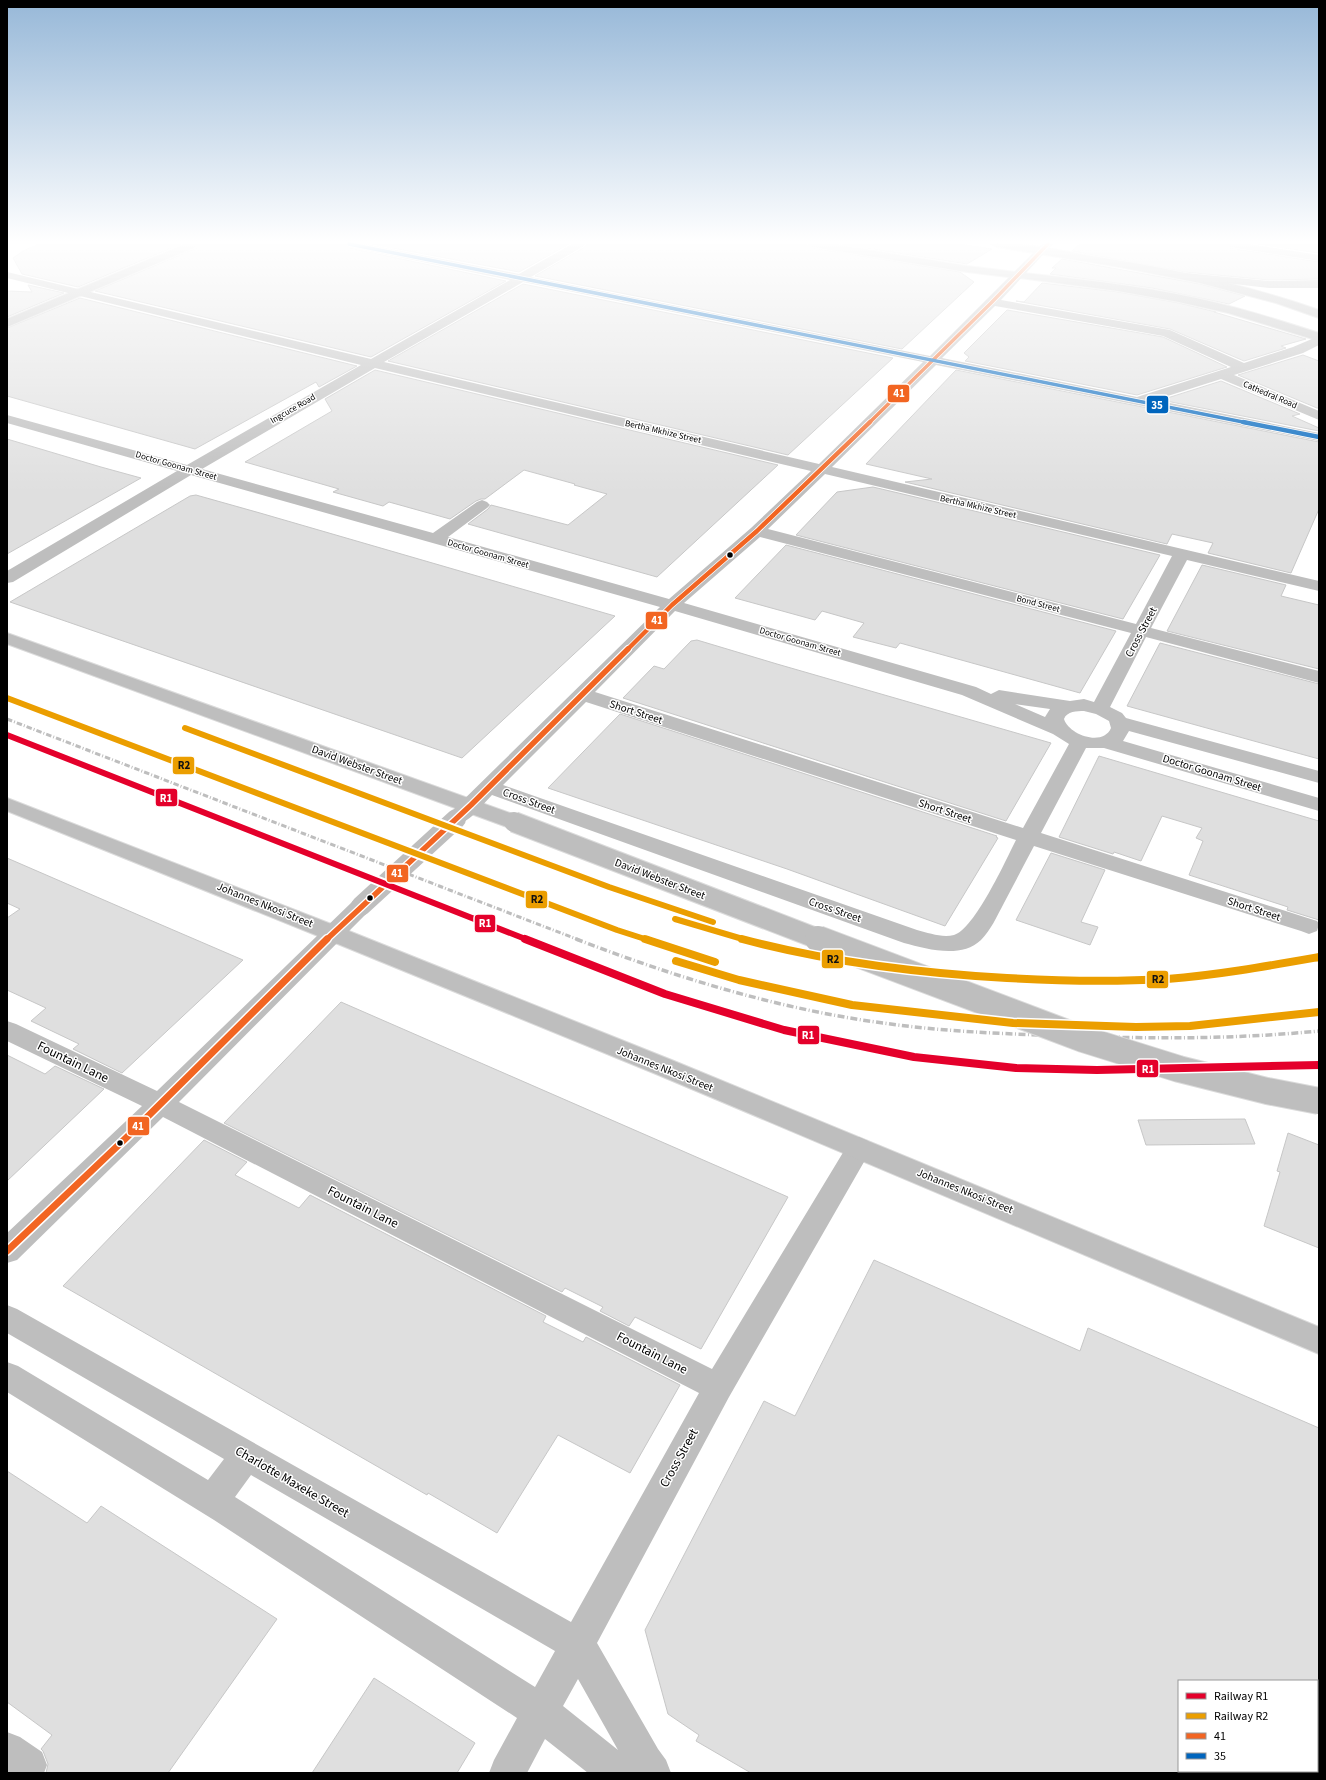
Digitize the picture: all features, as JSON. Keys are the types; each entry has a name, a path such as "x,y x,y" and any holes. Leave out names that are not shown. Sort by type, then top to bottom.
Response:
{"main road":[{"name":"Bertha Mkhize Street","path":"220,327 1316,586"},
{"name":"Ingcuce Road","path":"7,578 189,470 437,327"},
{"path":"766,327 1319,437"},
{"path":"7,1251 160,1104 361,906 490,787 581,694 672,605 757,531 821,470 930,360 965,327"},
{"path":"1133,327 1166,333 1242,367"},
{"path":"1283,327 1319,339"},
{"name":"Cathedral Road","path":"1138,401 1298,350 1319,339"},
{"path":"1298,350 1312,355"},
{"name":"Cathedral Road","path":"1221,374 1319,416"},
{"name":"Doctor Goonam Street","path":"7,419 672,605 968,691"},
{"path":"436,539 482,505"},
{"name":"Bond Street","path":"757,531 1319,677"},
{"name":"Cross Street","path":"1100,708 1142,632 1181,555"},
{"path":"1316,586 1319,568"},
{"name":"David Webster Street","path":"7,638 463,812 514,822 1084,1040 1179,1068 1267,1091 1319,1101"},
{"path":"968,691 1068,706 1084,705 1100,708 1112,714 1119,722 1119,734 1114,739 1106,742 1089,743 1080,741 1067,736 1057,729 968,691"},
{"name":"Short Street","path":"581,694 1309,926"},
{"path":"1057,729 1054,723 1054,718 1061,709 1068,706"},
{"name":"Doctor Goonam Street","path":"1119,722 1312,775"},
{"name":"Cross Street","path":"490,787 912,937 943,944 957,942 971,936 984,922 1080,741"},
{"name":"Doctor Goonam Street","path":"1106,742 1319,805"},
{"path":"1297,798 1312,775"},
{"name":"Johannes Nkosi Street","path":"9,807 333,933 998,1204 1319,1342"},
{"name":"Fountain Lane","path":"7,1030 160,1104 718,1387"},
{"name":"Cross Street","path":"506,1773 578,1645 718,1387 859,1148"},
{"name":"Charlotte Maxeke Street","path":"7,1318 578,1645"},
{"path":"7,1376 212,1501 541,1712 617,1773"},
{"path":"212,1501 246,1455"},
{"path":"578,1645 645,1762 653,1773"}],"building":[{"path":"198,327 357,366 319,387 316,382 195,449 7,396 7,328"},
{"path":"246,327 424,327 371,357"},
{"path":"447,327 738,327 893,358 788,455 388,361"},
{"path":"792,327 926,327 902,349"},
{"path":"990,327 1106,327 1163,337 1227,367 1137,395 965,361 969,357 964,353"},
{"path":"1159,327 1265,327 1306,339 1281,346 1286,348 1244,361 1170,329"},
{"path":"1303,355 1319,361 1319,408 1238,375"},
{"path":"375,370 778,465 657,577 468,524 491,505 568,525 607,494 574,485 575,484 524,470 485,499 476,501 450,519 389,502 383,506 333,492 339,489 245,462 332,411 325,399"},
{"path":"956,370 1319,442 1319,509 1291,573 1208,553 1213,543 1172,534 1167,544 905,482 932,479 866,464"},
{"path":"1221,381 1300,414 1292,416 1319,428 1319,431 1161,400"},
{"path":"7,439 101,467 141,478 7,554"},
{"path":"873,487 1160,555 1123,619 796,535 837,492"},
{"path":"196,495 615,616 462,758 10,602 190,496"},
{"path":"786,545 1116,631 1080,693 900,643 896,648 853,637 864,623 822,611 815,620 735,598"},
{"path":"1202,565 1286,585 1281,596 1319,605 1319,669 1167,631"},
{"path":"697,640 1051,743 1006,821 623,698 654,666 664,669 691,641"},
{"path":"1160,643 1319,684 1319,759 1127,706"},
{"path":"620,714 997,836 996,837 998,838 945,926 787,869 548,788"},
{"path":"1099,756 1319,821 1319,920 1287,910 1288,907 1189,875 1203,841 1196,838 1202,828 1162,816 1141,861 1059,837"},
{"path":"1051,853 1105,870 1081,922 1098,927 1090,945 1016,920"},
{"path":"7,858 243,960 122,1073 73,1049 79,1044 31,1021 46,1008 7,990 7,918 20,909 7,903"},
{"path":"341,1002 788,1197 701,1349 635,1317 629,1326 600,1311 603,1307 565,1288 562,1292 224,1123"},
{"path":"7,1055 45,1074 55,1066 104,1089 7,1181"},
{"path":"1245,1119 1255,1144 1146,1145 1138,1120"},
{"path":"1288,1133 1319,1145 1319,1248 1264,1226 1280,1172 1277,1171"},
{"path":"204,1140 247,1162 235,1175 299,1208 310,1195 546,1316 543,1322 583,1342 586,1337 680,1385 630,1473 558,1435 497,1533 428,1493 427,1495 63,1286"},
{"path":"874,1260 1080,1351 1088,1328 1319,1428 1319,1681 1178,1680 1179,1773 751,1773 696,1741 699,1735 668,1714 645,1630 764,1401 795,1416"},
{"path":"7,1471 87,1523 101,1506 277,1619 168,1773 46,1773 48,1764 41,1749 52,1735 7,1702"},
{"path":"374,1678 475,1743 457,1773 312,1773"}],"railway":[{"path":"7,719 579,940"},
{"path":"7,735 528,940"},
{"path":"525,939 665,994 784,1030 914,1057 1016,1068 1097,1070 1319,1065"},
{"path":"576,939 689,979 727,990 844,1017 907,1026 954,1031 1134,1038 1258,1036 1319,1031"}],"rail line":[{"name":"R2","path":"7,698 617,930 715,962"},
{"name":"R2","path":"185,728 609,887 713,922"},
{"name":"R1","path":"7,735 665,994 784,1030 914,1057 1016,1068 1097,1070 1319,1065"},
{"name":"R2","path":"675,919 718,933 804,954 892,968 981,977 1082,981 1154,980 1234,972 1319,957"},
{"name":"R2","path":"676,961 739,980 852,1005 1013,1023 1136,1027 1190,1026 1319,1012"}],"transit line":[{"name":"35","path":"766,327 1319,437"},
{"name":"41","path":"7,1251 127,1137 333,933 471,805 672,605 757,531 966,327"}]}
